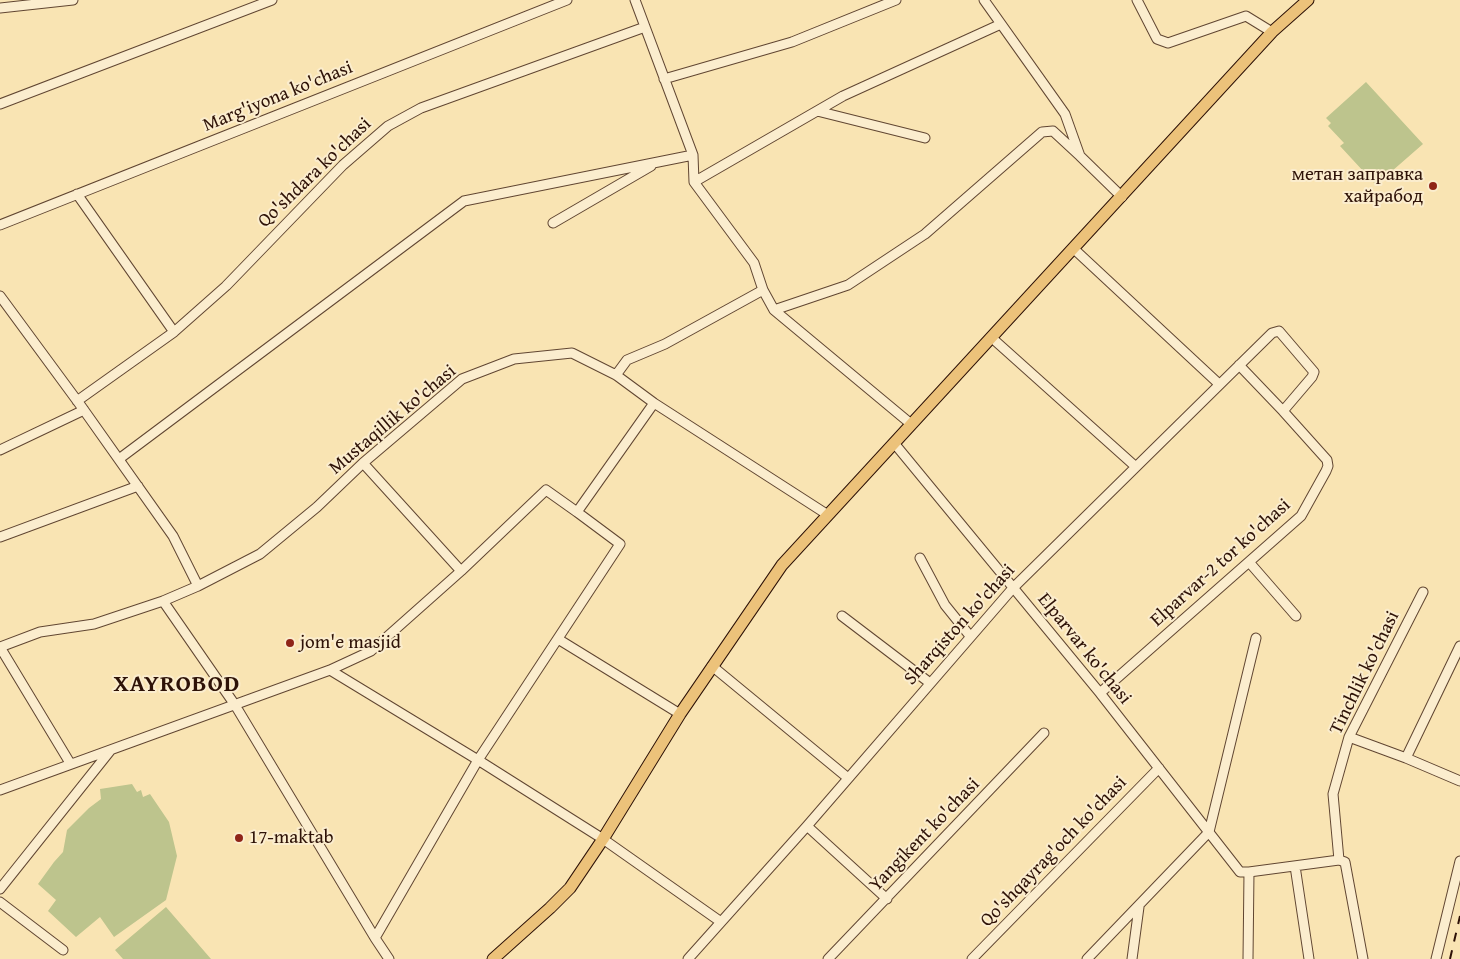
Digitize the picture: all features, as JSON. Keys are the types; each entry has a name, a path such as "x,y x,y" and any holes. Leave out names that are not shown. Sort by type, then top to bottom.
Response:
{"main road":[{"path":"493,959 570,888 680,714 782,566 1272,32 1308,0"}],"street":[{"path":"0,8 72,0"},
{"path":"0,104 272,0"},
{"name":"Marg'iyona ko'chasi","path":"0,225 567,0"},
{"path":"635,0 693,155 694,182 754,263 763,290 774,310 911,424"},
{"path":"664,79 792,42 896,0"},
{"path":"984,0 1064,114 1080,156"},
{"path":"1136,0 1157,39 1168,43 1246,16 1272,32"},
{"path":"694,182 843,96 1001,24"},
{"name":"Qo'shdara ko'chasi","path":"77,401 174,332 226,286 343,165 388,126 421,108 645,27"},
{"path":"817,111 925,138"},
{"path":"774,310 848,285 925,234 1042,132 1053,131 1122,197"},
{"path":"119,459 464,201 693,155"},
{"path":"553,223 658,162"},
{"path":"77,194 174,332"},
{"path":"1074,249 1220,384"},
{"path":"616,376 627,360 665,344 763,290"},
{"path":"0,296 173,536 198,586"},
{"name":"Sharqiston ko'chasi","path":"688,959 807,826 1013,588 1220,384 1275,332 1279,331 1314,372 1312,377 1283,411"},
{"path":"992,338 1136,467"},
{"name":"Mustaqillik ko'chasi","path":"0,647 40,632 94,624 162,601 198,586 260,554 317,507 363,463 462,379 514,359 572,352 616,376 654,404 828,515"},
{"path":"1239,366 1283,411"},
{"path":"577,512 654,404"},
{"path":"0,450 84,410"},
{"name":"Elparvar-2 tor ko'chasi","path":"1100,693 1301,516 1328,466 1328,462 1283,411"},
{"name":"Elparvar ko'chasi","path":"894,443 1100,693 1240,872 1248,872"},
{"path":"363,463 461,571"},
{"path":"0,537 138,486"},
{"path":"0,790 330,670 371,651 461,571 546,490 620,544 478,760 375,938"},
{"path":"920,558 945,605 970,636"},
{"path":"1249,562 1296,616"},
{"name":"Tinchlik ko'chasi","path":"1363,959 1345,862 1339,860 1333,794 1349,736 1423,592"},
{"path":"162,601 235,705 389,959"},
{"path":"842,616 930,683"},
{"path":"1087,959 1210,832 1256,638"},
{"path":"558,639 680,714"},
{"path":"1406,758 1460,646"},
{"path":"0,647 70,763"},
{"path":"712,666 848,778"},
{"path":"330,670 478,760 602,839 721,922"},
{"name":"Yangikent ko'chasi","path":"828,959 1044,733"},
{"path":"1349,736 1460,781"},
{"path":"0,889 111,750"},
{"name":"Qo'shqayrag'och ko'chasi","path":"972,959 1159,768"},
{"path":"807,826 886,900"},
{"path":"1248,959 1248,872 1339,860"},
{"path":"1436,959 1460,861"},
{"path":"1295,866 1310,959"},
{"path":"0,902 62,950"},
{"path":"1132,959 1139,906"}],"green space":[{"path":"1366,82 1423,144 1376,185 1340,146 1344,143 1328,126 1331,123 1326,118"},
{"path":"132,784 137,792 141,790 143,797 150,794 169,822 177,856 166,900 114,937 100,917 76,937 48,911 56,900 38,884 63,852 67,830 101,799 100,789"},
{"path":"166,907 211,959 123,959 115,950"}],"railway":[{"path":"1450,959 1460,916"}],"place":[{"name":"метан заправка хайрабод","path":"1433,186"},
{"name":"jom'e masjid","path":"290,643"},
{"name":"17-maktab","path":"239,838"}],"district":[{"name":"XAYROBOD","path":"177,685"}]}
